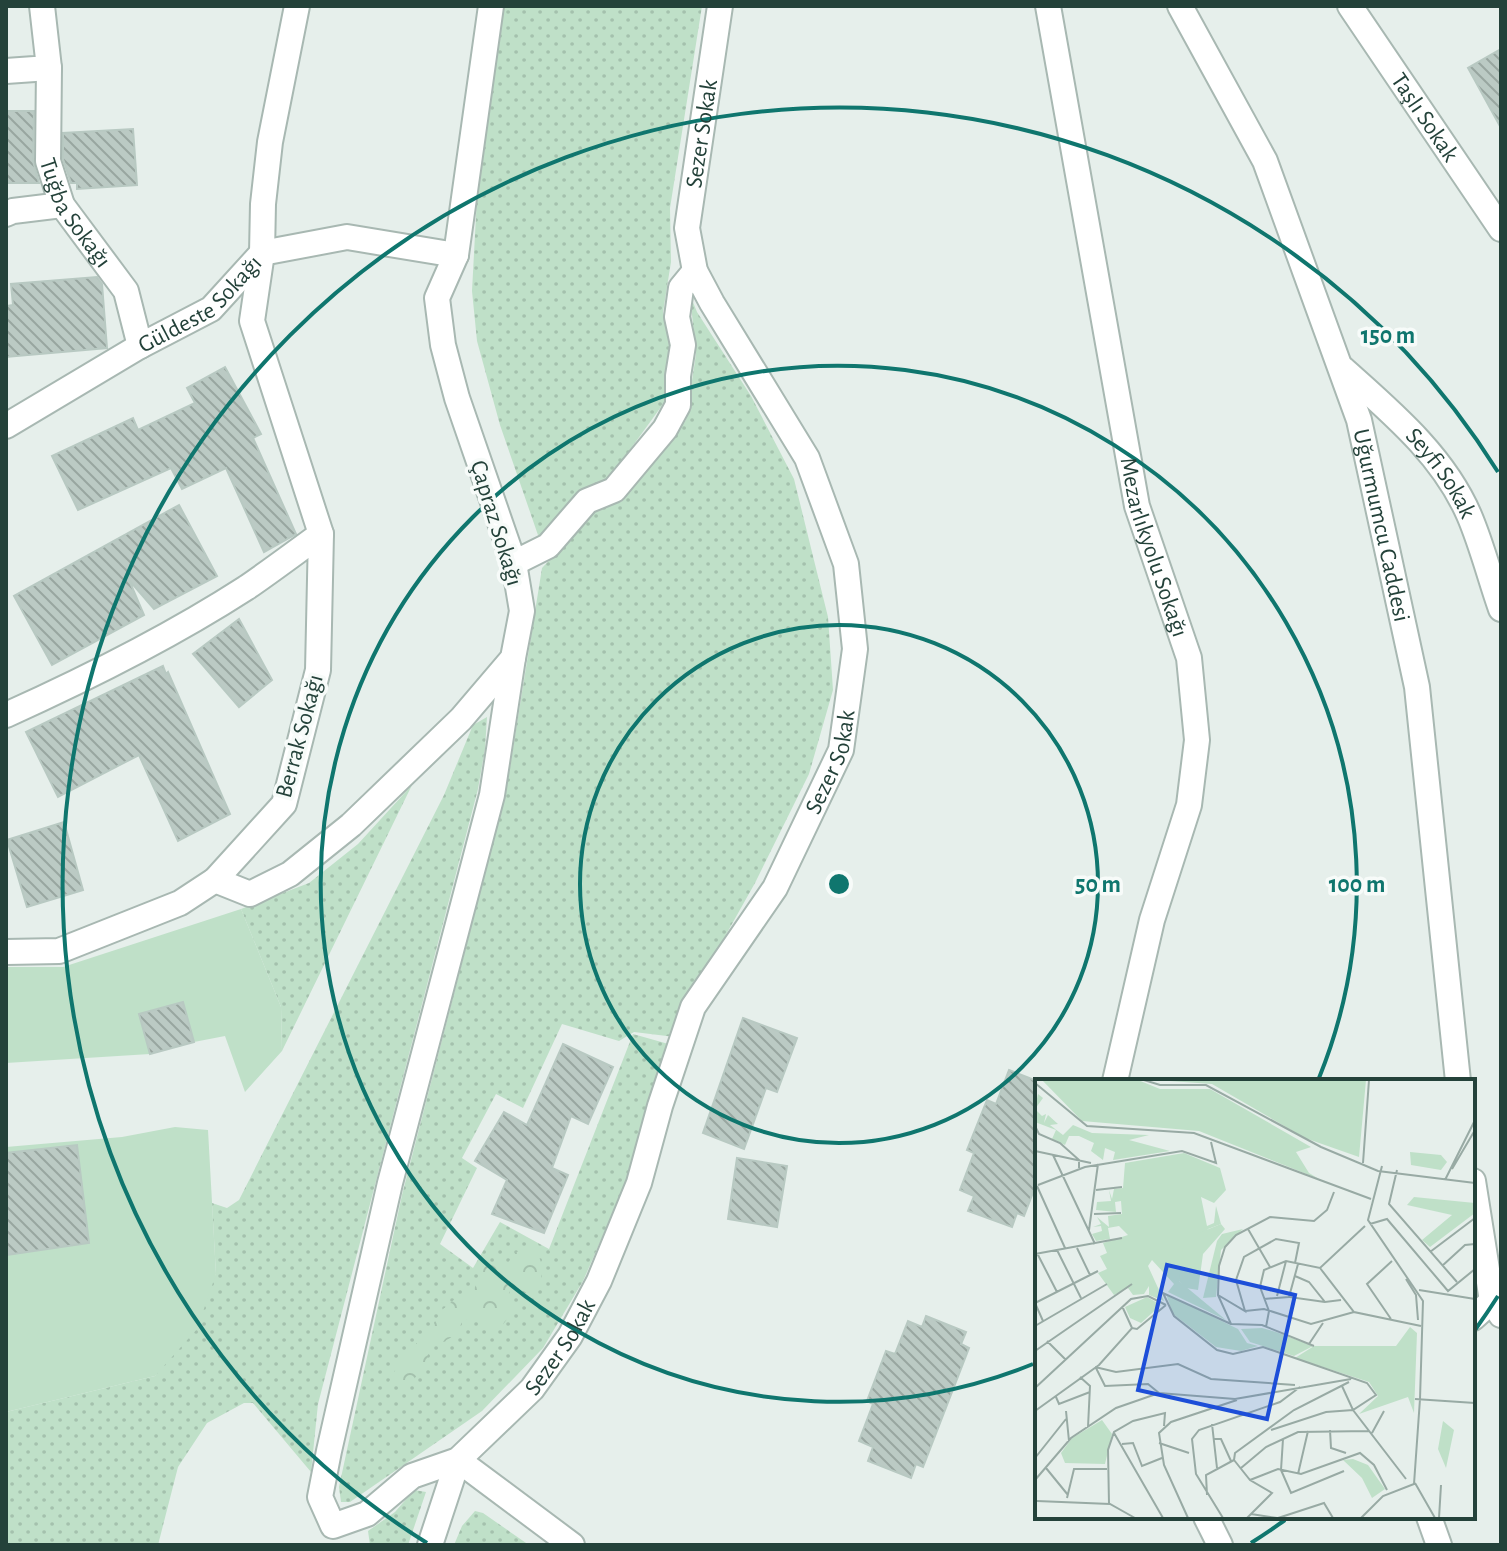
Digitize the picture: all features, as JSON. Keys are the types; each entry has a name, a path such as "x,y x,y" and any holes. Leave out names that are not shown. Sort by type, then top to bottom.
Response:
{"street":[{"name":"Tuğba Sokağı","path":"42,6 49,68 48,161 62,205 126,291 140,346"},
{"name":"Berrak Sokağı","path":"6,952 59,951 180,903 215,880 284,804 318,670 321,534 252,321 262,253 263,204 270,142 297,6"},
{"name":"Çapraz Sokağı","path":"215,880 250,894 290,874 351,825 461,719 513,658 522,611 514,563 471,441 443,345 437,298 456,255 491,6"},
{"name":"Sezer Sokak","path":"458,1460 532,1389 570,1336 599,1281 639,1183 660,1106 693,1007 775,888 841,750 855,649 846,564 807,458 695,271 687,228 720,6"},
{"name":"Mezarlıkyolu Sokağı","path":"1048,6 1137,506 1189,658 1197,740 1189,805 1152,920 1115,1079"},
{"name":"Uğurmumcu Caddesi","path":"1180,6 1265,161 1359,420 1417,687 1458,1079"},
{"name":"Taşlı Sokak","path":"1350,6 1501,229"},
{"path":"6,71 49,68"},
{"path":"6,214 62,205"},
{"name":"Güldeste Sokağı","path":"6,426 140,346 211,309 262,253 347,237 456,255"},
{"path":"514,563 548,546 587,501 614,490 665,429 678,405 678,376 683,345 677,317 681,288 695,271"},
{"name":"Seyfi Sokak","path":"1339,366 1412,430 1448,478 1468,513 1501,609"},
{"path":"6,715 80,682 189,622 246,587 321,534"},
{"path":"458,1460 412,1476 367,1514 333,1526 320,1497 390,1183 492,795 513,658"},
{"path":"1475,1192 1497,1308 1475,1317"},
{"path":"430,1545 458,1460"},
{"path":"458,1460 572,1545"},
{"path":"1207,1519 1220,1545"},
{"path":"1430,1519 1439,1545"}],"green space":[{"path":"500,6 702,6 670,208 671,262 663,312 673,344 666,400 608,480 539,538 500,425 477,341 472,291 481,122"},
{"path":"690,295 697,312 751,396 794,479 828,617 833,690 809,774 755,883 687,1004 675,1037 634,1032 619,1041 562,1024 523,1108 496,1094 462,1158 477,1168 440,1244 473,1268 500,1222 549,1249 633,1034 672,1045 620,1197 583,1281 543,1348 482,1411 350,1502 341,1502 339,1487 402,1195 506,792 542,568 595,512 622,501 686,420 696,354"},
{"path":"487,717 478,789 318,1404 311,1472 253,1403 244,1403 207,1423 178,1467 158,1545 6,1545 6,1412 155,1376 216,1274 212,1203 227,1208 239,1200 444,795 473,725"},
{"path":"412,785 282,1051 281,1007 241,909 309,883 358,844"},
{"path":"241,909 281,1007 282,1051 245,1092 225,1036 194,1042 183,1002 139,1014 150,1054 6,1063 6,967 63,967"},
{"path":"175,1127 208,1130 216,1274 197,1329 155,1376 6,1412 6,1147 122,1137"},
{"path":"531,1245 541,1264 539,1283 532,1296 520,1289 510,1291 508,1296 514,1310 501,1327 486,1328 475,1316 462,1321 450,1338 430,1346 425,1367 411,1382 389,1382 403,1355 425,1336 444,1308 455,1299 473,1293 482,1267 491,1262 507,1264 515,1253"},
{"path":"414,1490 426,1492 408,1545 370,1545 368,1531 395,1512"},
{"path":"475,1511 483,1513 529,1545 454,1545 462,1526"}],"building":[{"path":"1501,49 1501,128 1468,68"},
{"path":"6,111 34,111 33,161 39,183 6,183"},
{"path":"133,129 137,185 77,189 77,183 71,183 63,159 63,133"},
{"path":"97,277 102,284 107,348 6,357 6,306 13,305 11,284"},
{"path":"225,367 261,434 253,438 296,534 264,552 226,468 182,489 171,468 78,510 52,456 133,418 138,430 195,403 187,388"},
{"path":"179,505 217,576 154,609 129,580 144,615 52,665 14,596"},
{"path":"239,619 272,680 239,707 193,654"},
{"path":"163,666 230,814 178,841 139,755 58,797 26,732"},
{"path":"64,822 83,890 27,907 7,840"},
{"path":"183,1002 194,1042 150,1054 139,1014"},
{"path":"743,1018 797,1038 777,1092 766,1088 744,1149 703,1133"},
{"path":"563,1044 613,1067 588,1124 571,1116 552,1168 568,1175 544,1233 492,1214 507,1180 475,1161 504,1112 527,1125"},
{"path":"1009,1070 1035,1080 1035,1187 1024,1216 1017,1213 1012,1227 968,1211 974,1196 960,1190 974,1153 967,1150 987,1100 996,1104"},
{"path":"77,1145 89,1243 6,1255 6,1153"},
{"path":"737,1158 787,1166 777,1227 728,1219"},
{"path":"926,1316 966,1332 961,1344 969,1348 923,1467 916,1464 911,1478 868,1461 873,1447 859,1441 873,1404 867,1401 886,1351 895,1354 908,1321 922,1327"}]}
